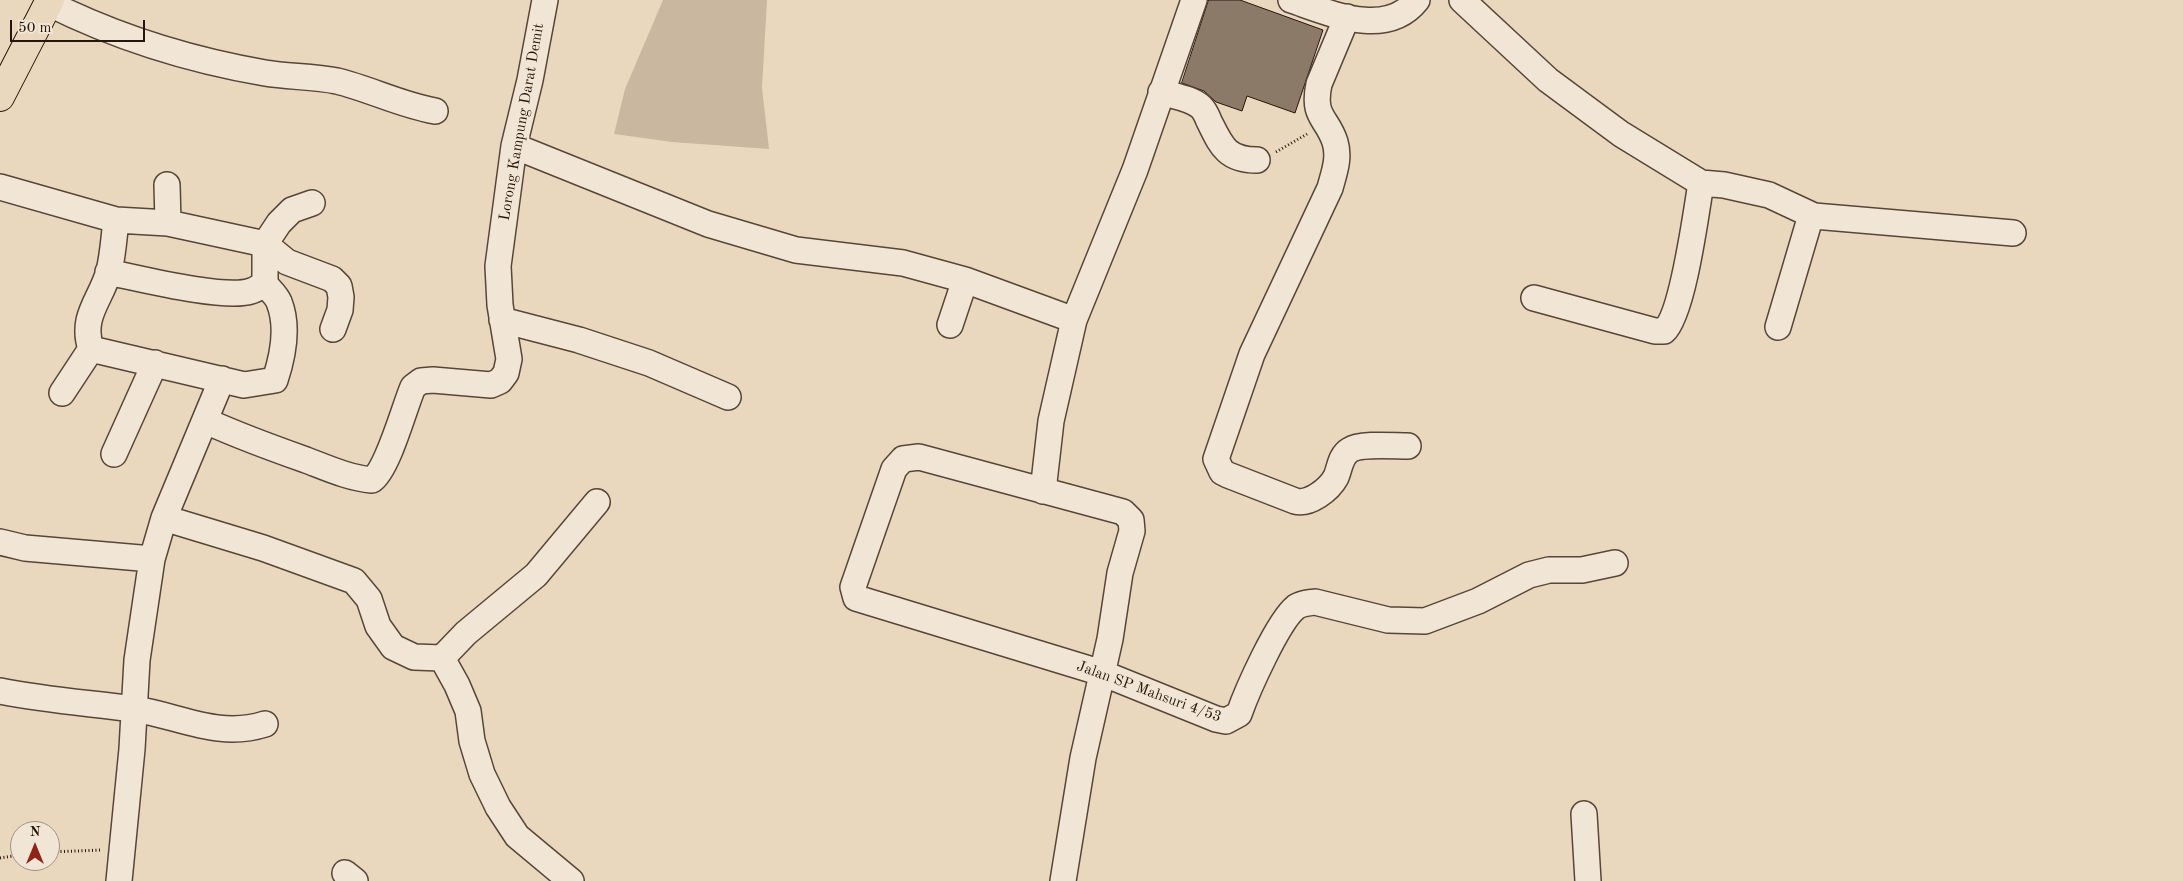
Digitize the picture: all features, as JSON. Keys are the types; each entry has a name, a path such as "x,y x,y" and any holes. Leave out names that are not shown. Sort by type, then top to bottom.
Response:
{"main road":[{"path":"0,97 49,2"}],"street":[{"name":"Lorong Kampung Darat Demit","path":"206,421 329,469 360,479 372,480 380,474 386,462 413,387 421,381 433,380 491,385 500,381 506,373 509,360 502,320 498,266 514,146 530,80 545,0"},
{"path":"1063,881 1083,758 1102,673 1120,573 1132,530 1131,520 1123,512 1043,491 1051,420 1074,320 1135,170 1194,0"},
{"path":"1290,0 1347,17 1377,21 1394,19 1412,7 1418,0"},
{"path":"1462,0 1548,80 1620,134 1701,183 1769,195 1814,216 2013,232"},
{"path":"49,2 118,35 164,49 264,73 336,81 419,108 435,111"},
{"path":"1347,17 1319,84 1318,107 1322,121 1337,148 1337,164 1330,188 1252,354 1217,452 1218,466 1228,475 1294,501 1304,502 1313,498 1333,482 1341,460 1348,451 1359,447 1408,446"},
{"path":"1161,92 1194,102 1203,108 1222,147 1232,155 1244,160 1257,160"},
{"path":"514,146 708,224 796,250 903,263 965,280 1074,320"},
{"path":"1534,298 1655,331 1664,331 1670,326 1681,292 1701,183"},
{"path":"168,185 168,223"},
{"path":"0,187 116,220 168,223 265,244 287,262 332,279 339,286 341,297 340,310 333,329"},
{"path":"91,349 244,384 274,380 283,357 284,330 279,301 265,284 265,244 279,223 292,210 312,203"},
{"path":"1778,327 1809,222 1814,216"},
{"path":"91,349 86,335 88,322 108,272 116,220"},
{"path":"108,272 177,286 235,293 251,292 265,284"},
{"path":"950,325 965,280"},
{"path":"502,320 579,340 648,363 728,397"},
{"path":"62,394 91,349"},
{"path":"114,454 155,363"},
{"path":"119,881 137,660 152,558 164,518 222,379"},
{"name":"Jalan SP Mahsuri 4/53","path":"1043,491 919,457 903,459 894,469 853,587 854,596 859,600 1102,673 1216,719 1226,721 1239,714 1249,685 1284,620 1296,607 1305,603 1315,602 1388,620 1425,621 1478,601 1529,575 1549,570 1582,570 1615,563"},
{"path":"164,518 263,548 354,582 369,599 378,626 393,647 414,658 442,658 466,633 536,575 597,502"},
{"path":"0,542 25,548 152,558"},
{"path":"442,658 457,685 468,711 472,741 482,774 498,807 517,836 571,881"},
{"path":"0,691 134,709 223,730 246,730 265,724"},
{"path":"1584,814 1588,881"}],"path":[{"path":"1257,160 1303,137 1322,121"},
{"path":"60,851 109,849 123,841"}],"shaded area":[{"path":"663,0 767,0 762,88 769,149 672,142 614,134 625,89"}],"building":[{"path":"1209,0 1240,0 1323,30 1295,113 1247,96 1242,111 1216,102 1204,91 1182,83"}]}
